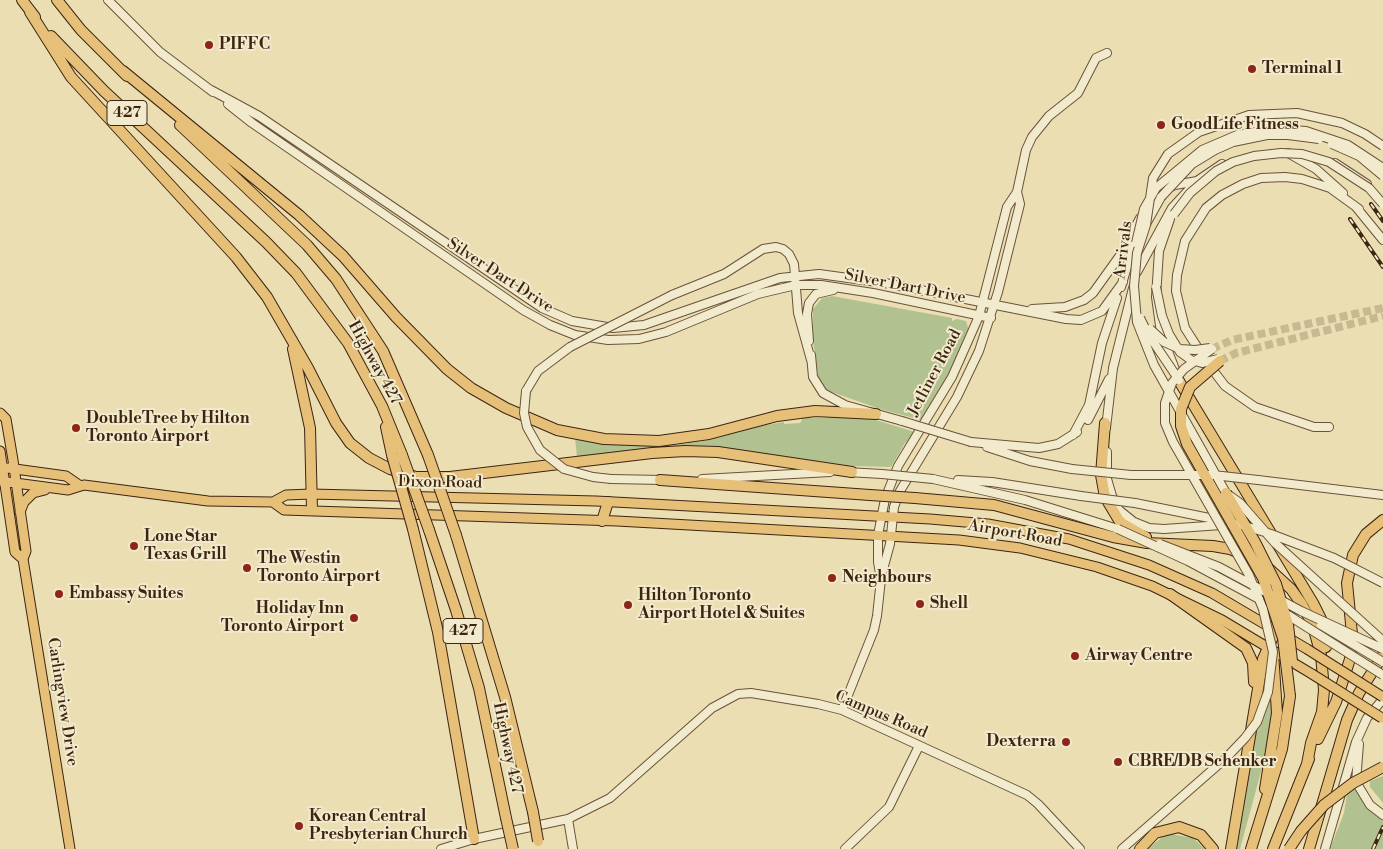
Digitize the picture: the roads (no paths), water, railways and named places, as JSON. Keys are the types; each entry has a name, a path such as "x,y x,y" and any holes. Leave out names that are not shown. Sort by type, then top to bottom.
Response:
{"highway":[{"name":"Highway 427","path":"22,0 55,42 104,91 238,215 296,273 348,343 382,406 397,455 429,530 459,619 479,688 513,849"},
{"name":"Highway 427","path":"57,0 82,30 123,72 276,215 336,279 383,351 428,455 456,536 505,697 533,812 539,845"},
{"path":"30,12 71,77 241,264 267,297 308,368 336,423 350,443 369,458 390,469 416,477 450,477 652,453 685,451 718,452 852,472"},
{"path":"123,72 299,215 343,256 396,317 447,368 471,388 506,408 557,430 604,439 659,441 709,434 777,416 815,411 876,414"},
{"path":"291,341 310,428 312,510"},
{"path":"1219,360 1190,387 1181,409 1181,426 1187,444 1263,578 1282,638 1290,696"},
{"path":"1179,381 1268,524 1321,619 1329,666 1327,694 1306,764"},
{"path":"1105,423 1101,475 1109,508 1120,522 1136,533 1173,544"},
{"path":"397,455 438,632 474,839"},
{"path":"660,480 994,505 1113,536 1173,544 1213,546 1249,556 1266,567 1291,589 1312,623 1319,643 1323,673 1322,712"},
{"path":"1226,493 1255,542 1276,584 1292,647 1290,696 1282,749 1262,807 1251,849"},
{"path":"602,521 608,502"},
{"path":"1273,849 1306,764 1336,702 1347,669 1352,634 1347,582 1353,555 1366,534 1383,520"},
{"path":"1170,594 1246,648 1253,663 1254,703"},
{"path":"1231,849 1254,703 1276,630"},
{"path":"1262,807 1277,713 1270,649"},
{"path":"1309,849 1347,720 1359,693 1383,655"},
{"path":"1289,849 1301,831 1324,805 1353,783 1383,767"},
{"path":"1140,849 1155,833 1172,827 1196,832 1213,849"}],"main road":[{"name":"Carlingview Drive","path":"0,412 6,419 26,551 23,559 70,849"},
{"name":"Carlingview Drive","path":"0,451 2,481 15,552 23,559"},
{"name":"Dixon Road","path":"1,467 66,476 80,485 208,501 273,502 286,495 311,494 608,502"},
{"name":"Dixon Road","path":"2,481 68,490 80,485"},
{"path":"20,512 24,502 33,493 56,489"},
{"name":"Dixon Road","path":"273,502 284,510 602,521"},
{"name":"Airport Road","path":"608,502 881,516 988,524 1043,533 1092,546 1173,575 1212,593 1307,649 1383,698"},
{"name":"Airport Road","path":"602,521 978,542 1047,554 1113,572 1170,594 1222,620 1383,719"}],"street":[{"name":"Silver Dart Drive","path":"108,0 160,52 252,123 523,310 562,330 592,339 632,340 666,332 758,294 796,285 821,285 873,293 990,318"},
{"name":"Jetliner Road","path":"881,579 900,491 957,397 972,367 990,318 1020,204 1018,192 1026,150 1032,137 1049,116 1078,93 1096,58 1107,53"},
{"name":"Silver Dart Drive","path":"211,90 258,116 542,308 572,322 613,328 644,325 742,290 795,276 840,275 1011,308"},
{"path":"1383,146 1354,128 1314,115 1272,113 1229,120 1188,139 1163,160 1151,185 1146,224 1137,253 1134,286 1137,322 1154,365 1226,493 1240,504 1275,543 1383,641"},
{"name":"Arrivals","path":"1179,381 1148,334 1133,296 1133,267 1137,233 1144,210 1162,183 1202,150 1237,135 1277,129 1306,131 1348,145 1383,169"},
{"path":"1011,308 1056,309 1084,300 1106,278 1143,212 1155,194 1172,175 1204,150 1234,137 1265,131 1304,132 1332,139 1356,150 1383,169"},
{"path":"1146,224 1161,197 1192,164 1220,148 1250,138 1288,135 1324,141 1359,156 1383,176"},
{"path":"1282,151 1316,169 1359,209 1383,240"},
{"path":"1137,272 1172,208 1197,180 1210,170 1226,162 1253,154 1282,151 1316,155 1360,177 1383,203"},
{"path":"1179,381 1159,325 1156,287 1157,268 1166,230 1186,197 1216,171 1233,162 1275,153 1299,154 1329,162 1369,188 1383,203"},
{"path":"1329,427 1314,427 1255,407 1225,386 1194,344 1185,328 1179,306 1176,275 1180,256 1196,221 1216,200 1230,190 1254,180 1292,177 1330,188 1359,209"},
{"path":"1155,194 1174,185 1197,180"},
{"name":"Jetliner Road","path":"881,579 878,562 878,535 885,499 898,466 960,362 979,316 1007,208 1018,192"},
{"path":"1143,212 1137,272 1113,368 1105,423 1110,490 1114,502 1126,516 1141,526 1156,529 1214,528 1238,524"},
{"path":"402,226 408,218"},
{"path":"1073,435 1089,405 1102,343 1123,282 1137,233"},
{"path":"811,360 798,314 793,260 790,254 783,249 772,247 760,251 724,274 672,295 570,347 538,371 526,391 524,413 527,427 540,450 564,469 585,476 611,479 660,480 852,472 992,482 1135,503 1238,524 1271,534 1334,558 1383,583"},
{"path":"1011,308 1066,320 1081,320 1102,311 1114,298 1123,282"},
{"path":"1122,849 1226,758 1257,722 1268,692 1270,649 1263,609 1249,575 1176,448 1165,423 1165,403 1172,383 1184,369 1212,348 1180,349 1156,336 1140,312 1134,286"},
{"path":"1156,287 1162,316 1169,334 1180,352 1198,362 1206,363 1219,360"},
{"path":"841,289 822,291 816,294 809,303 807,314 813,377 823,393 845,405 1030,461 1072,469 1132,475 1212,475 1383,495"},
{"path":"960,362 972,367"},
{"path":"971,442 1039,448 1058,444 1073,435 1088,419 1113,368"},
{"path":"934,479 979,488 1079,517 1118,529 1212,564 1301,611 1383,649"},
{"path":"1118,529 1216,575 1291,616 1383,675"},
{"path":"842,710 874,630 881,579"},
{"path":"1301,611 1340,638 1383,662"},
{"name":"Campus Road","path":"441,849 474,839 568,819 610,798 712,708 738,694 751,693 842,710 1027,795 1041,806 1080,849"},
{"path":"1325,849 1351,756 1363,725 1383,698"},
{"path":"1363,725 1356,762 1356,782 1370,805 1383,815"},
{"path":"845,849 889,807 919,746"},
{"path":"568,819 573,849"}],"tunnel":[{"path":"1212,349 1232,340 1383,308"},
{"path":"1220,361 1236,353 1383,316"}],"railway":[{"path":"1371,204 1383,221"},
{"path":"1350,219 1383,267"},
{"path":"1373,849 1383,827"}],"place":[{"name":"PIFFC","path":"209,45"},
{"name":"Terminal 1","path":"1252,69"},
{"name":"GoodLife Fitness","path":"1161,125"},
{"name":"DoubleTree by Hilton Toronto Airport","path":"76,428"},
{"name":"Lone Star Texas Grill","path":"134,546"},
{"name":"The Westin Toronto Airport","path":"247,568"},
{"name":"Neighbours","path":"832,578"},
{"name":"Embassy Suites","path":"59,594"},
{"name":"Shell","path":"920,604"},
{"name":"Hilton Toronto Airport Hotel & Suites","path":"628,605"},
{"name":"Holiday Inn Toronto Airport","path":"354,618"},
{"name":"Airway Centre","path":"1075,656"},
{"name":"Dexterra","path":"1066,742"},
{"name":"CBRE/DB Schenker","path":"1118,762"},
{"name":"Korean Central Presbyterian Church","path":"299,826"}]}
